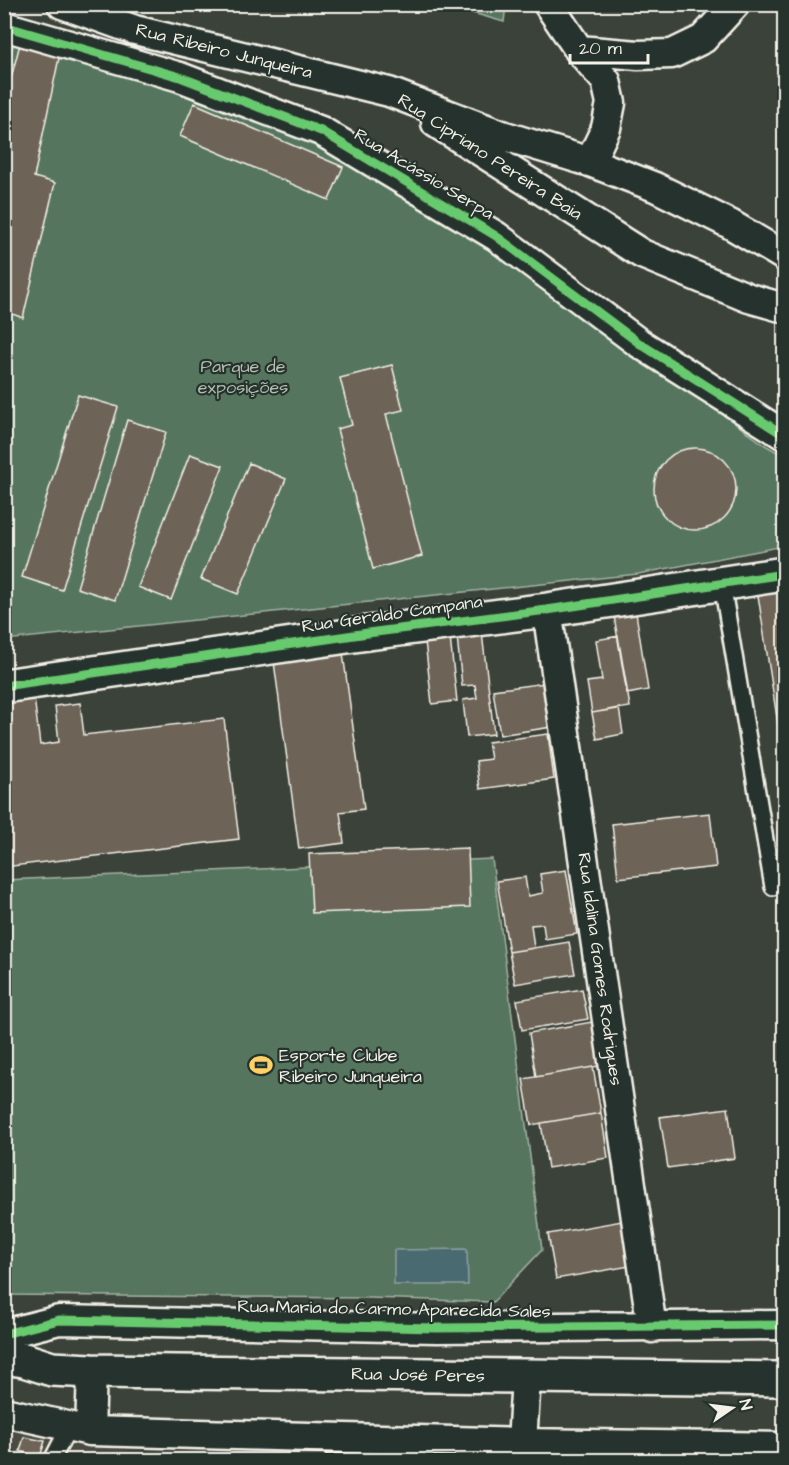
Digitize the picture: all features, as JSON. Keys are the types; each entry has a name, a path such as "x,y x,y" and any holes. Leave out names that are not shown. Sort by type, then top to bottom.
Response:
{"main road":[{"name":"Rua Geraldo Campana","path":"4,686 368,633 547,610 784,574"},
{"name":"Rua José Peres","path":"4,1357 24,1360 52,1370"},
{"name":"Rua José Peres","path":"4,1380 52,1370 784,1379"}],"street":[{"name":"Rua Ribeiro Junqueira","path":"62,4 135,30 389,92"},
{"path":"548,4 579,50 606,81 611,102 606,128 590,162"},
{"path":"579,50 638,55 672,54 703,39 735,4"},
{"name":"Rua Acássio Serpa","path":"4,26 180,77 321,131 496,236 639,343 784,435"},
{"name":"Rua Cipriano Pereira Baia","path":"389,92 505,136 590,162 655,187 729,224 784,256"},
{"name":"Rua Cipriano Pereira Baia","path":"389,92 642,254 749,298 784,308"},
{"name":"Rua Idalina Gomes Rodrigues","path":"547,610 652,1328"},
{"name":"Rua Maria do Carmo Aparecida Sales","path":"4,1334 59,1320 425,1328 652,1328 784,1325"},
{"path":"80,1429 92,1371"},
{"path":"522,1443 526,1377"},
{"path":"4,1412 80,1429 522,1443 784,1447"}],"lane":[{"path":"722,584 773,887"},
{"path":"52,1461 80,1429"}],"shaded area":[{"path":"5,1429 140,1453 139,1460 5,1460"}],"green space":[{"path":"445,5 506,5 504,22"},
{"name":"Parque de exposições","path":"15,40 152,75 297,135 384,179 485,241 765,445 784,456 784,546 638,574 5,640 4,74"},
{"name":"Esporte Clube Ribeiro Junqueira","path":"492,859 542,1250 493,1302 369,1298 5,1295 4,880"}],"water":[{"path":"467,1249 468,1285 394,1285 394,1250"}],"building":[{"path":"20,44 60,53 34,177 55,183 23,318 10,313 4,344 4,105"},
{"path":"194,103 343,167 329,200 180,136"},
{"path":"392,365 403,410 386,414 422,556 373,569 337,429 352,425 340,378"},
{"path":"78,395 118,407 62,590 22,577"},
{"path":"127,420 166,432 115,600 77,588"},
{"path":"695,448 711,451 724,460 733,473 736,489 733,505 724,518 711,527 695,530 679,527 666,518 657,505 654,489 657,473 666,460 679,451"},
{"path":"190,454 223,466 171,600 138,587"},
{"path":"249,463 286,479 238,594 201,579"},
{"path":"784,585 784,763 757,589"},
{"path":"636,613 648,690 627,694 614,616"},
{"path":"482,633 494,734 467,737 463,700 477,698 475,685 462,686 457,636"},
{"path":"618,636 630,707 592,713 587,682 602,680 596,640"},
{"path":"450,638 457,701 432,704 425,641"},
{"path":"343,653 364,809 340,812 344,843 299,849 274,662"},
{"path":"545,683 552,727 500,735 493,690"},
{"path":"34,697 40,745 59,742 55,706 80,703 84,735 224,719 239,839 4,867 4,701"},
{"path":"619,708 623,734 597,739 592,713"},
{"path":"548,734 554,779 480,789 476,761 491,759 488,742"},
{"path":"710,813 716,867 618,878 612,824"},
{"path":"468,848 470,907 312,913 309,854"},
{"path":"566,870 577,934 545,939 543,924 531,925 534,948 509,952 497,881 525,877 528,896 543,893 540,874"},
{"path":"569,942 575,974 515,984 509,952"},
{"path":"582,989 588,1019 522,1030 517,1000"},
{"path":"592,1022 599,1066 536,1077 529,1033"},
{"path":"593,1067 601,1113 531,1125 523,1079"},
{"path":"728,1108 735,1158 668,1168 660,1117"},
{"path":"601,1113 608,1158 548,1168 541,1123"},
{"path":"622,1221 630,1266 556,1279 548,1234"},
{"path":"24,1437 45,1441 40,1457 20,1451"},
{"path":"326,1454 554,1459 554,1460 326,1460"},
{"path":"566,1455 622,1456 622,1460 566,1460"},
{"path":"634,1456 784,1460 634,1460"},
{"path":"191,1458 222,1459 222,1460 191,1460"}],"cycle path":[{"path":"4,26 180,77 321,131 496,236 639,343 784,435"},
{"path":"4,686 368,633 547,610 784,574"},
{"path":"4,1334 59,1320 437,1328 784,1325"}],"place":[{"name":"Esporte Clube Ribeiro Junqueira","path":"261,1065"}]}
